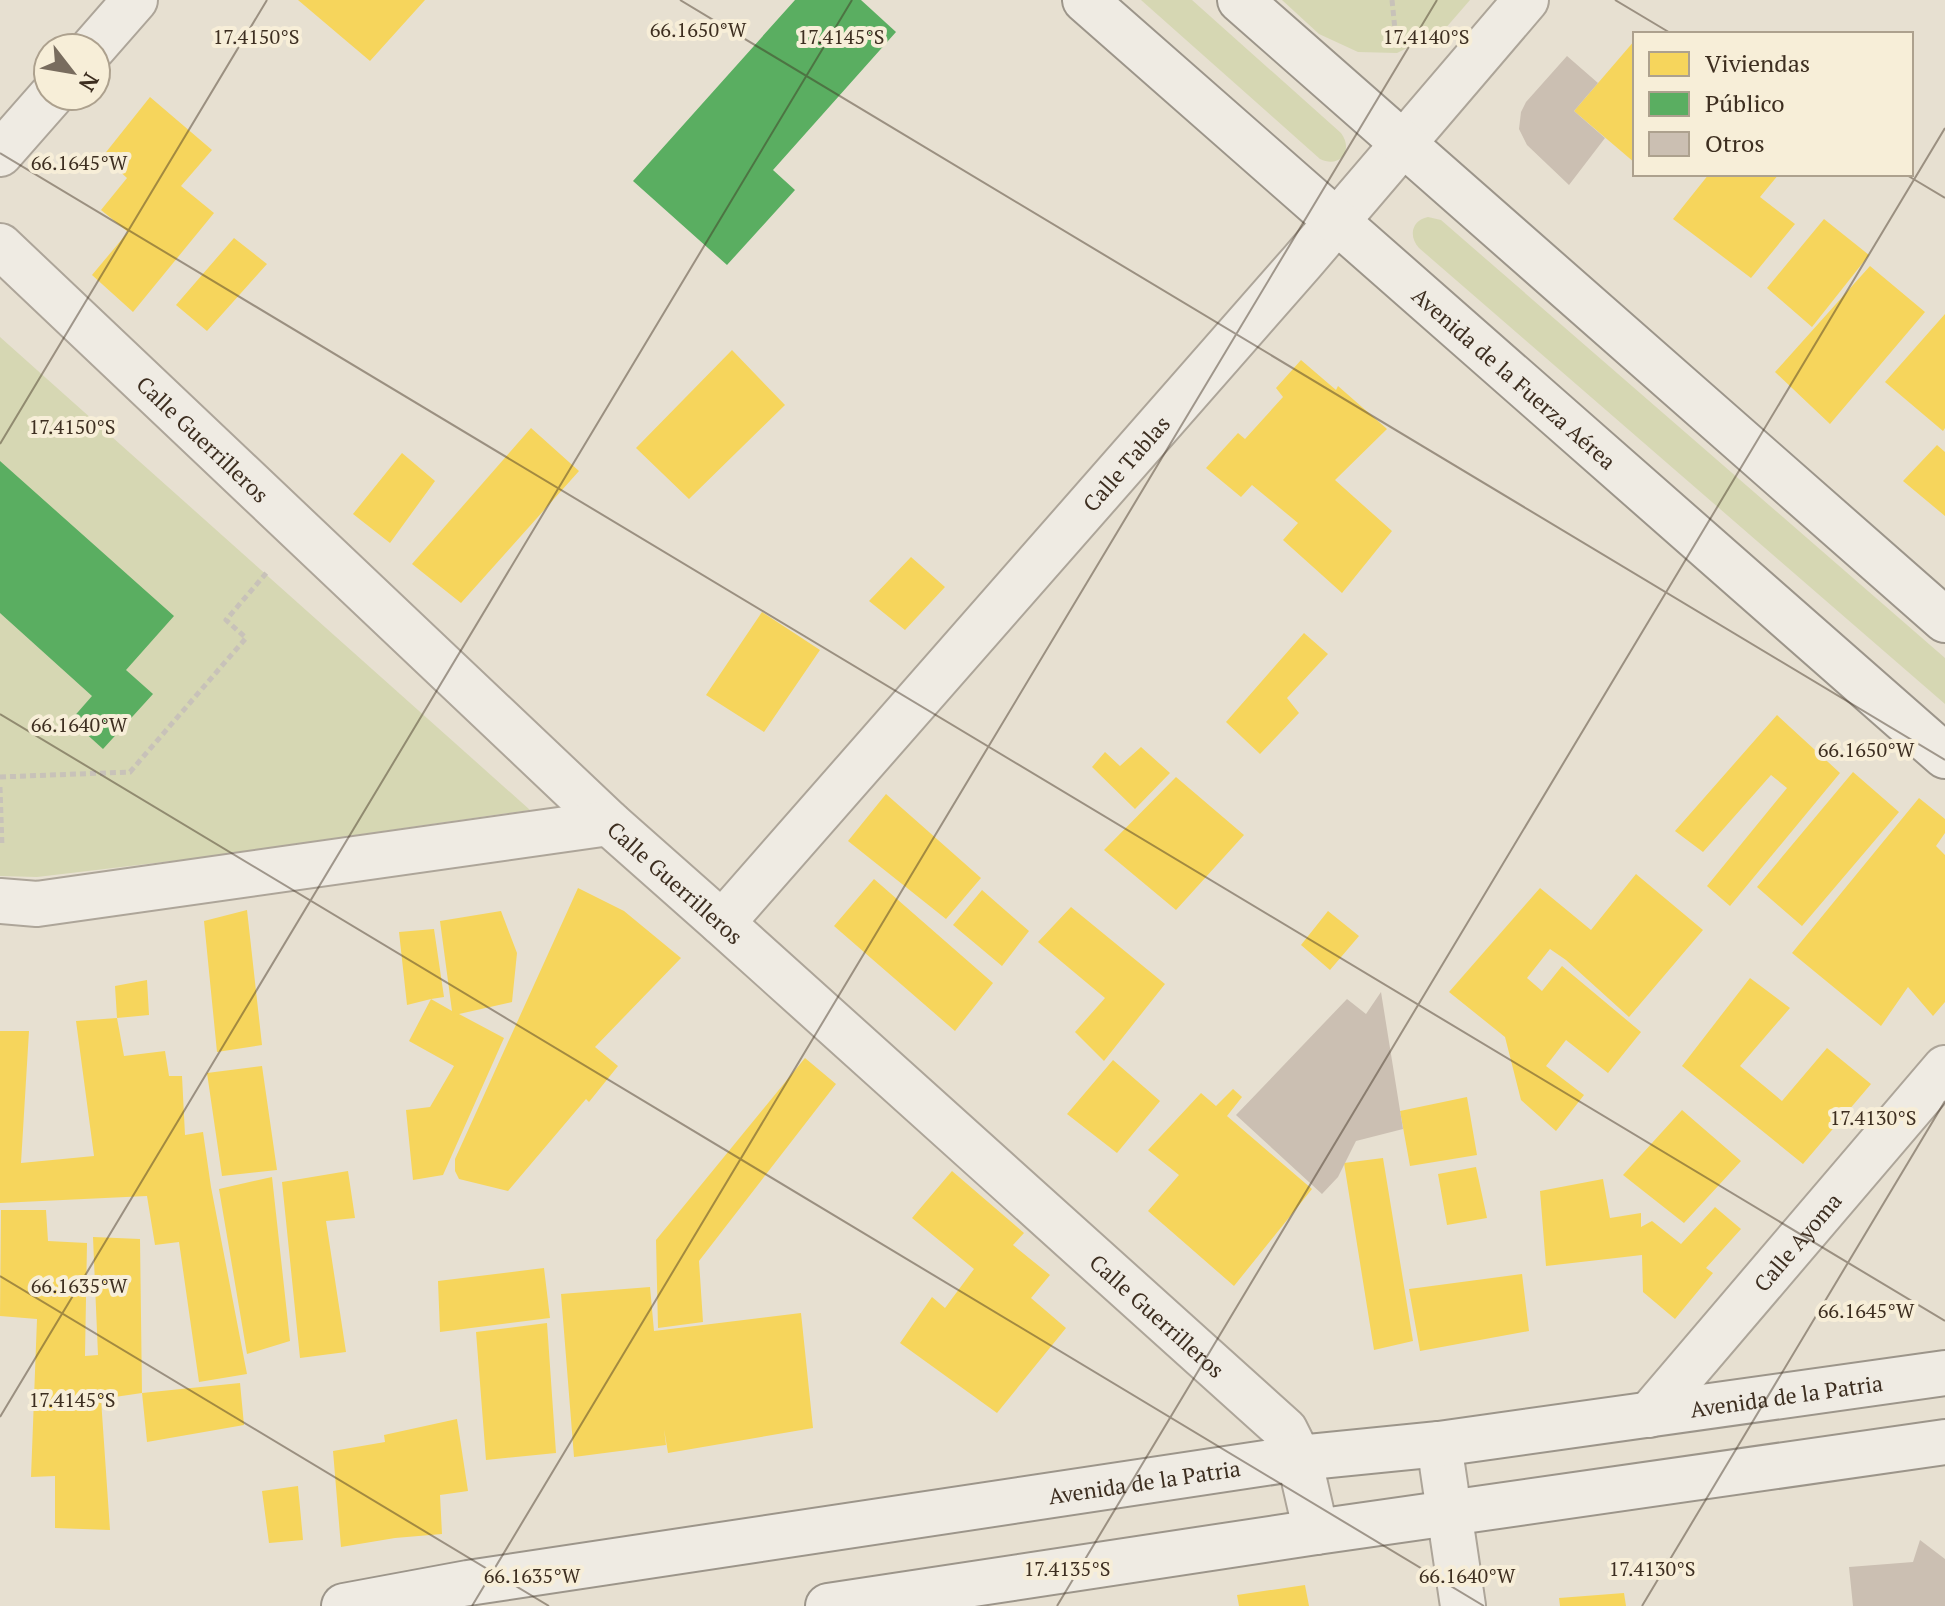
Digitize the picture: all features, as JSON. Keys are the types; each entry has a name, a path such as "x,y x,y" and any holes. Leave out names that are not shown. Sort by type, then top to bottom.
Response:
{"main road":[{"path":"107,32 135,0"},
{"name":"Avenida de la Fuerza Aérea","path":"1085,0 1945,756"},
{"path":"1240,0 1945,620"},
{"name":"Calle Tablas","path":"722,923 1336,222 1526,0"},
{"path":"0,154 37,112"},
{"name":"Calle Guerrilleros","path":"0,246 609,823 1285,1430 1299,1458 1316,1532"},
{"path":"0,901 37,904 609,823"},
{"name":"Calle Ayoma","path":"1649,1415 1945,1068"},
{"name":"Avenida de la Patria","path":"344,1606 468,1583 1299,1458 1439,1444 1945,1373"},
{"path":"828,1606 1945,1442"},
{"path":"1439,1444 1463,1606"}],"path":[{"path":"1392,0 1395,30"},
{"path":"0,777 130,772 246,638 226,620 275,563"},
{"path":"0,787 2,848"}],"green space":[{"path":"1141,0 1192,0 1341,133 1346,146 1343,156 1334,162 1320,159"},
{"path":"1282,0 1470,0 1444,30 1397,53 1358,52 1319,34"},
{"path":"1428,217 1441,220 1945,658 1945,704 1419,248 1413,229 1418,221"},
{"path":"0,337 530,810 189,859 37,877 0,876"}],"building: Viviendas":[{"path":"298,0 425,0 370,61"},
{"path":"1633,42 1633,161 1574,111"},
{"path":"150,97 212,150 181,186 214,213 133,312 92,275 128,232 101,210 127,178 103,156"},
{"path":"1707,176 1777,176 1760,197 1795,224 1751,278 1673,219"},
{"path":"1824,219 1869,255 1812,327 1767,288"},
{"path":"234,238 267,264 207,331 176,305"},
{"path":"1870,266 1925,312 1830,424 1775,372"},
{"path":"1945,314 1945,428 1943,431 1885,382"},
{"path":"732,350 785,405 689,499 636,448"},
{"path":"1301,360 1336,390 1338,386 1387,429 1335,480 1392,531 1342,593 1283,540 1298,523 1252,485 1241,497 1206,468 1238,433 1245,439 1283,397 1276,388"},
{"path":"531,428 579,471 461,603 412,564"},
{"path":"1937,445 1945,452 1945,516 1903,481"},
{"path":"402,453 435,481 390,543 353,514"},
{"path":"911,557 945,587 905,630 869,601"},
{"path":"762,612 820,650 764,732 706,695"},
{"path":"1304,633 1328,654 1287,698 1299,713 1260,754 1226,722"},
{"path":"1777,715 1840,773 1730,906 1707,886 1787,788 1771,775 1703,852 1675,831"},
{"path":"1141,747 1170,773 1135,809 1092,767 1105,752 1120,766"},
{"path":"1853,772 1899,812 1802,926 1757,887"},
{"path":"1176,777 1244,835 1176,910 1104,850"},
{"path":"886,794 981,878 946,919 848,841"},
{"path":"1919,798 1945,819 1945,833 1936,846 1945,855 1945,1002 1933,1016 1908,987 1881,1026 1792,953"},
{"path":"1636,874 1703,930 1629,1017 1550,949 1527,978 1542,991 1562,966 1641,1032 1608,1073 1566,1040 1546,1066 1584,1095 1556,1131 1521,1100 1505,1037 1449,992 1540,888 1591,930"},
{"path":"874,879 993,983 955,1031 834,926"},
{"path":"578,888 624,911 681,958 595,1047 618,1066 508,1191 459,1179 455,1159"},
{"path":"982,890 1029,931 1002,966 953,925"},
{"path":"1071,907 1165,984 1104,1061 1075,1032 1105,998 1038,942"},
{"path":"247,910 262,1045 217,1052 204,921"},
{"path":"501,911 517,953 512,1002 459,1014 504,1038 443,1175 413,1180 406,1110 430,1107 454,1066 409,1041 431,999 452,1011 440,921"},
{"path":"1328,911 1359,936 1330,970 1301,945"},
{"path":"434,929 444,997 407,1005 399,932"},
{"path":"1750,978 1790,1008 1740,1066 1782,1101 1827,1048 1871,1084 1803,1164 1682,1066"},
{"path":"147,980 149,1015 117,1018 115,986"},
{"path":"117,1018 124,1056 165,1051 169,1076 182,1076 185,1135 203,1132 247,1374 199,1382 179,1242 155,1245 147,1196 0,1203 0,1031 29,1031 21,1163 94,1156 76,1021"},
{"path":"805,1058 836,1084 699,1261 703,1322 658,1328 656,1240"},
{"path":"1113,1060 1160,1101 1117,1153 1067,1114"},
{"path":"262,1066 277,1170 222,1176 207,1073"},
{"path":"1233,1089 1242,1097 1227,1116 1312,1189 1234,1286 1148,1211 1179,1175 1148,1150 1201,1093 1216,1106"},
{"path":"1467,1097 1477,1155 1410,1166 1400,1111"},
{"path":"1682,1110 1741,1161 1684,1223 1623,1175"},
{"path":"1383,1158 1413,1341 1374,1350 1344,1163"},
{"path":"1476,1167 1487,1218 1447,1225 1438,1174"},
{"path":"348,1171 355,1218 326,1221 346,1352 300,1358 282,1182"},
{"path":"952,1171 1024,1233 1013,1245 1050,1275 1031,1298 1066,1328 997,1413 900,1343 932,1297 945,1308 974,1269 912,1218"},
{"path":"272,1177 290,1341 247,1354 219,1189"},
{"path":"1603,1179 1610,1218 1641,1213 1641,1227 1652,1221 1681,1244 1715,1207 1741,1229 1706,1268 1713,1273 1675,1319 1643,1292 1642,1255 1546,1266 1540,1191"},
{"path":"1,1210 46,1210 48,1241 87,1243 85,1356 98,1355 93,1237 140,1239 142,1393 101,1399 110,1530 55,1528 55,1476 31,1477 37,1319 0,1316"},
{"path":"544,1268 550,1318 440,1332 438,1281"},
{"path":"1522,1274 1529,1331 1420,1351 1409,1289"},
{"path":"650,1287 654,1331 801,1313 813,1428 668,1453 664,1429 666,1445 574,1457 561,1294"},
{"path":"547,1323 556,1453 486,1460 476,1332"},
{"path":"240,1383 244,1425 147,1442 142,1393"},
{"path":"457,1419 468,1491 440,1495 442,1534 341,1547 333,1451 385,1442 384,1435"},
{"path":"298,1486 303,1540 269,1543 262,1491"},
{"path":"1305,1585 1309,1606 1239,1606 1237,1595"},
{"path":"1624,1593 1626,1606 1560,1606 1559,1598"}],"building: Público":[{"path":"795,0 861,0 896,32 773,170 795,190 727,265 633,181"},
{"path":"0,461 174,616 126,670 153,694 103,749 71,720 92,696 0,613"}],"building: Otros":[{"path":"1567,56 1598,83 1574,111 1605,138 1569,185 1527,145 1519,129 1526,102"},
{"path":"1381,992 1403,1129 1356,1141 1338,1177 1322,1194 1236,1115 1347,999 1366,1014"},
{"path":"1920,1540 1945,1559 1945,1606 1853,1606 1849,1567 1913,1562"}]}
